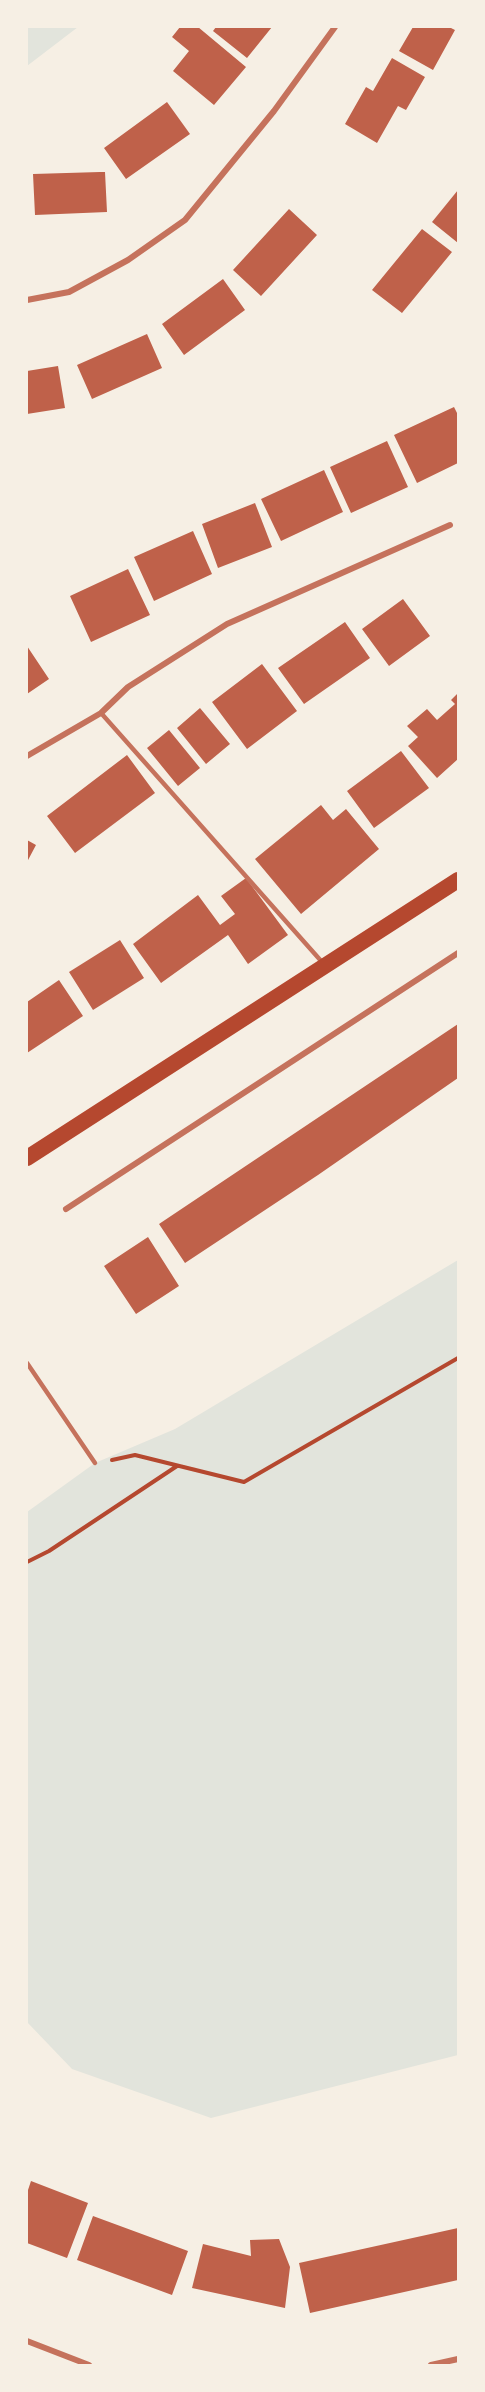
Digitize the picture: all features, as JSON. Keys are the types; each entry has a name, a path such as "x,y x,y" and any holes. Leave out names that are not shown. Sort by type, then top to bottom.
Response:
{"highway":[{"path":"27,1158 458,880"}],"street":[{"path":"27,300 69,292 128,260 184,220 274,111 335,27"},
{"path":"27,756 101,713 128,687 227,624 450,525"},
{"path":"66,1209 458,953"},
{"path":"27,2340 89,2365"},
{"path":"431,2365 458,2359"}],"lane":[{"path":"101,713 326,967"},
{"path":"27,1363 95,1463"}],"path":[{"path":"95,1463 135,1455 244,1482 458,1358"},
{"path":"27,1562 49,1551 178,1466"}],"shaded area":[{"path":"27,27 78,27 27,66"},
{"path":"458,1260 458,2055 211,2118 72,2069 27,2022 27,1512 95,1463 175,1429"}],"building":[{"path":"180,27 198,27 246,67 214,105 173,71 189,51 172,37"},
{"path":"216,27 272,27 247,58 213,31"},
{"path":"413,27 449,27 455,30 433,70 399,51"},
{"path":"392,58 425,77 406,110 398,106 377,143 345,124 366,87 373,91"},
{"path":"167,102 190,134 126,179 104,148"},
{"path":"105,172 107,212 35,215 33,174"},
{"path":"458,190 458,243 432,222"},
{"path":"289,209 317,235 261,296 233,270"},
{"path":"422,229 452,252 402,313 372,290"},
{"path":"223,279 245,310 184,355 162,324"},
{"path":"147,334 162,368 92,399 77,365"},
{"path":"58,366 65,408 27,414 27,371"},
{"path":"454,407 458,415 458,463 417,483 394,435"},
{"path":"387,441 408,487 351,513 330,467"},
{"path":"324,470 343,512 281,541 261,499"},
{"path":"255,503 272,547 218,568 202,524"},
{"path":"193,531 212,574 154,601 134,557"},
{"path":"128,569 150,615 91,642 70,596"},
{"path":"403,599 430,636 389,666 362,629"},
{"path":"345,622 370,658 304,704 278,668"},
{"path":"27,646 49,679 27,694"},
{"path":"262,664 297,711 247,749 212,702"},
{"path":"458,693 458,759 437,778 408,746 418,737 407,726 427,709 437,720 455,704 451,700"},
{"path":"200,708 230,744 206,764 177,728"},
{"path":"169,730 200,768 178,786 147,748"},
{"path":"401,751 429,788 374,828 347,791"},
{"path":"127,755 155,793 75,853 47,816"},
{"path":"321,805 333,820 346,809 379,849 301,914 255,859"},
{"path":"27,840 36,845 27,862"},
{"path":"246,878 288,935 248,964 228,935 161,983 133,944 198,895 220,925 235,914 221,896"},
{"path":"120,940 144,978 93,1010 69,972"},
{"path":"59,980 83,1016 27,1053 27,1002"},
{"path":"458,1024 458,1078 185,1263 159,1224"},
{"path":"148,1237 179,1286 136,1314 104,1266"},
{"path":"31,2181 88,2203 67,2258 27,2243 27,2193"},
{"path":"93,2216 188,2251 172,2295 77,2260"},
{"path":"458,2228 458,2280 310,2313 299,2263"},
{"path":"279,2239 290,2267 285,2308 192,2288 203,2244 251,2256 250,2240"}]}
